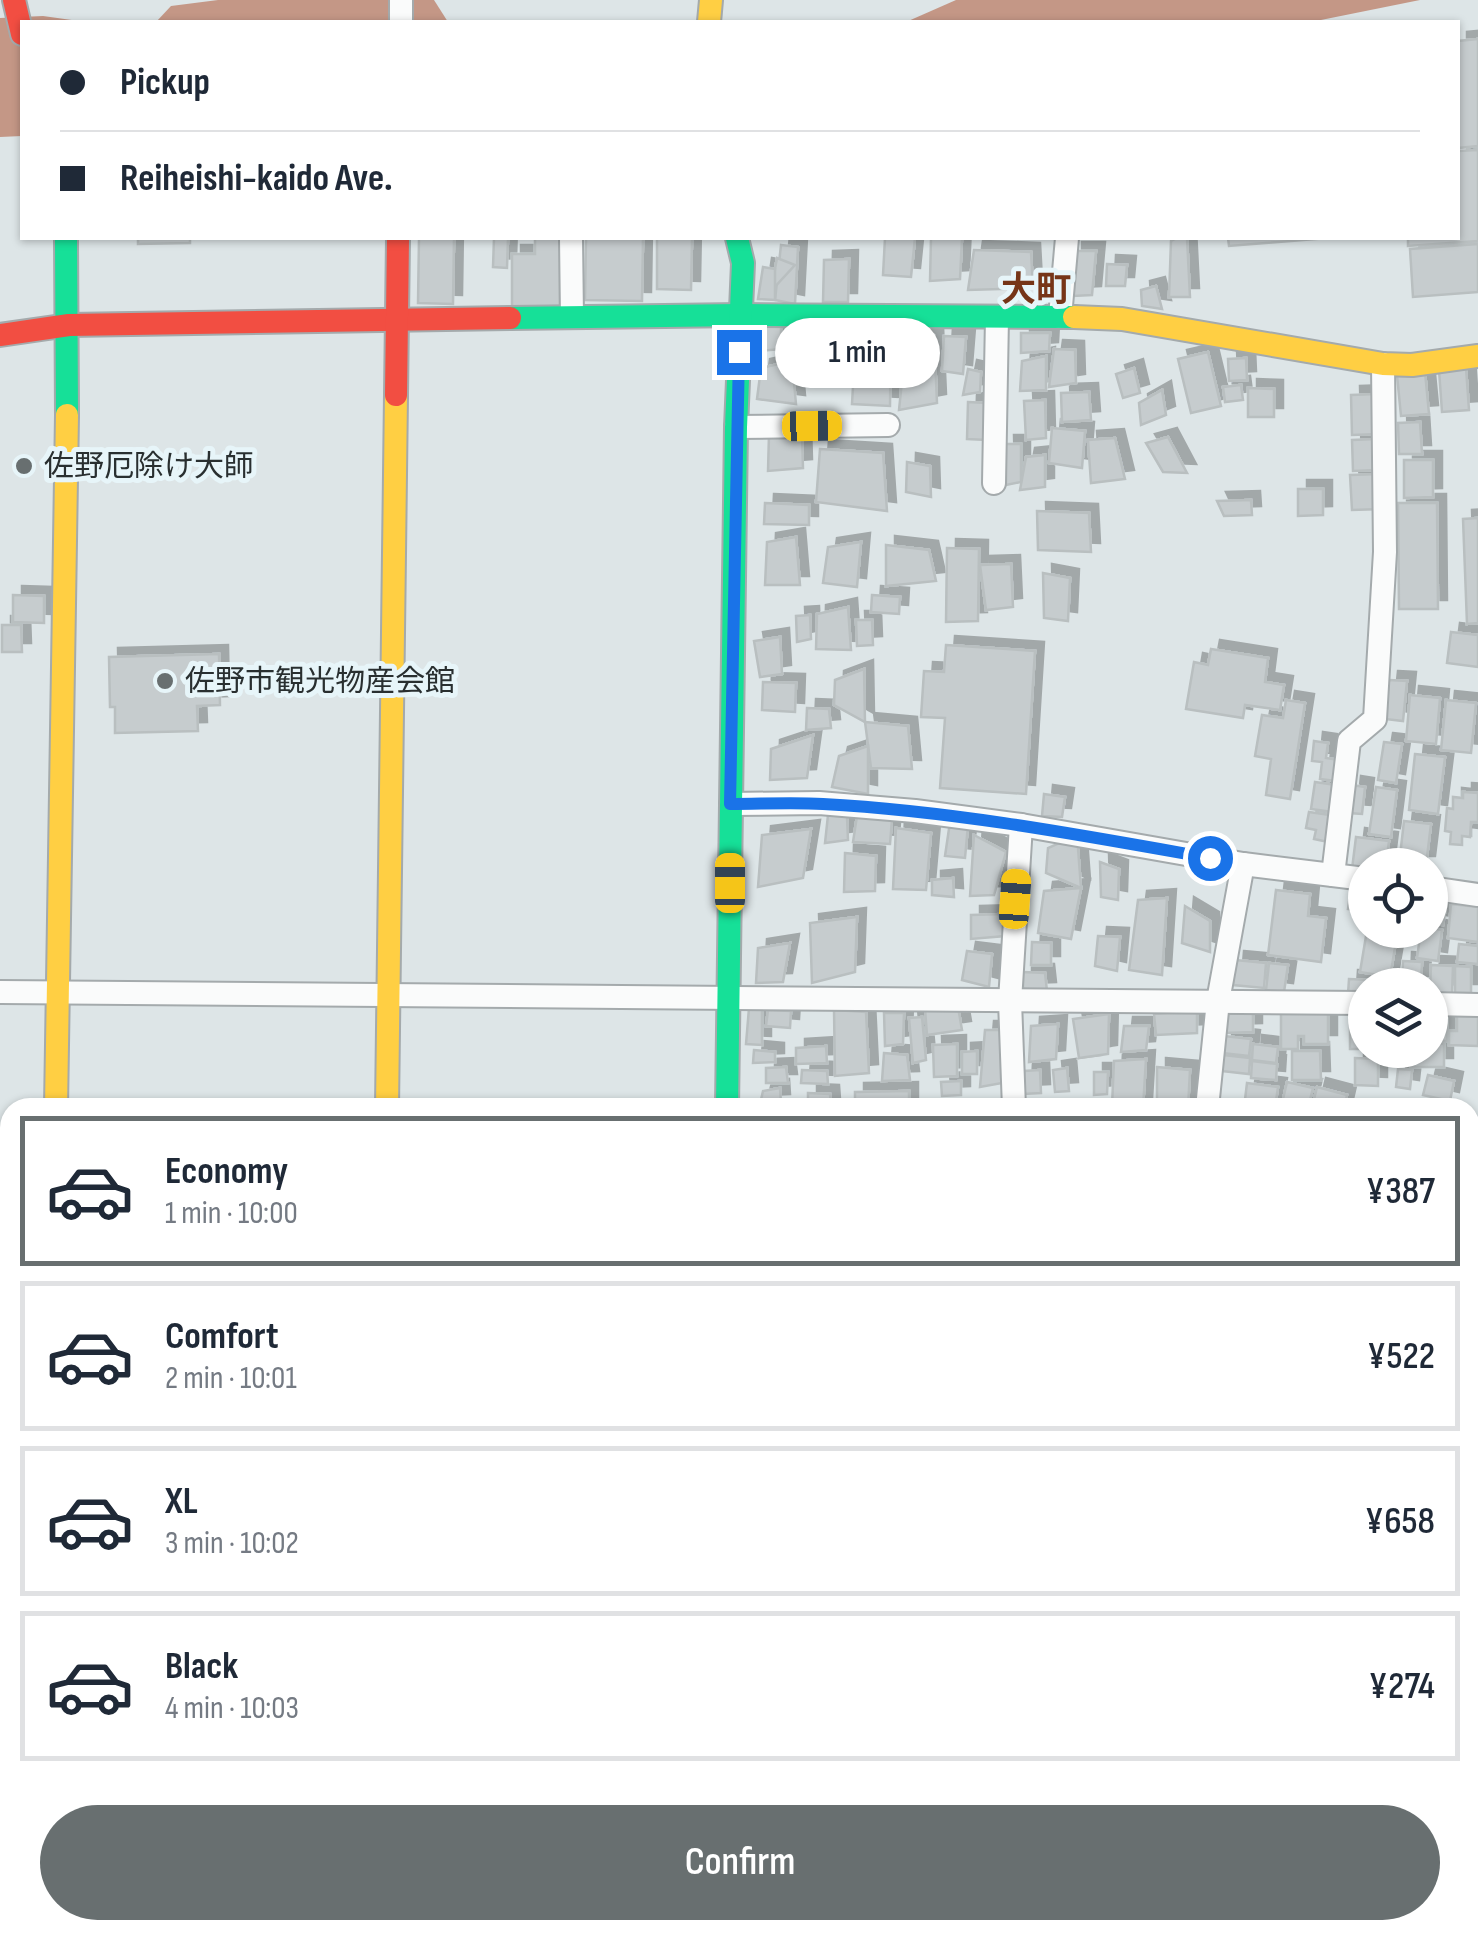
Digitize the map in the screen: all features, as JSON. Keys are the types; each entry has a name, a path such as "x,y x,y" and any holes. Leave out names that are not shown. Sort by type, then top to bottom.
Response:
{"street":[{"path":"14,0 20,26"},
{"path":"56,1098 69,326 66,240"},
{"path":"387,1098 398,240"},
{"path":"571,240 572,317"},
{"path":"727,1098 736,427 743,263 737,240"},
{"path":"1060,316 1067,240"},
{"path":"0,335 69,326 397,320 1060,316 1122,319 1383,364 1478,356"},
{"path":"994,482 997,317"},
{"path":"1333,874 1349,740 1375,720 1385,552 1383,364"},
{"path":"736,427 888,425"},
{"path":"730,804 819,803 1021,825 1243,864 1348,876"},
{"path":"1014,1098 1010,1001 1021,825"},
{"path":"1208,1098 1218,1002 1243,864"},
{"path":"1448,890 1478,894"},
{"path":"0,992 1348,1004"},
{"path":"1448,1004 1478,1005"}],"shaded area":[{"path":"218,0 434,0 447,20 158,20 171,6"},
{"path":"956,0 1420,0 1321,20 911,20"},
{"path":"43,16 72,20 20,20 20,136 0,137 0,18"}],"building":[{"path":"1478,39 1478,146 1460,148 1460,41"},
{"path":"1478,150 1478,241 1408,246 1408,240 1460,240 1460,151"},
{"path":"138,240 190,240 190,243 138,244"},
{"path":"419,240 454,240 453,304 418,303"},
{"path":"494,240 508,240 507,268 493,267"},
{"path":"535,240 560,240 560,307 512,306 512,254 535,254"},
{"path":"586,240 643,240 642,301 585,300"},
{"path":"657,240 692,240 691,290 657,289"},
{"path":"885,240 915,240 911,277 883,275"},
{"path":"931,240 962,240 960,279 930,281"},
{"path":"1187,240 1190,297 1169,297 1171,241"},
{"path":"1228,240 1303,240 1229,246"},
{"path":"1478,244 1478,292 1413,297 1410,249"},
{"path":"781,245 798,247 795,304 775,300"},
{"path":"974,250 1031,252 1033,288 968,290"},
{"path":"1073,251 1096,251 1092,295 1073,296"},
{"path":"777,258 795,265 771,291"},
{"path":"849,259 848,302 823,302 824,260"},
{"path":"1107,264 1127,265 1125,286 1106,286"},
{"path":"763,267 775,269 775,300 758,299"},
{"path":"1156,286 1162,309 1142,306 1141,290"},
{"path":"781,325 781,349 759,351 758,326"},
{"path":"891,330 890,406 852,404 856,333"},
{"path":"800,331 834,333 836,347 799,349"},
{"path":"907,332 934,335 937,403 899,410"},
{"path":"1021,333 1050,333 1049,351 1021,353"},
{"path":"944,336 966,337 963,374 942,371"},
{"path":"1054,349 1075,350 1076,383 1049,387"},
{"path":"1208,352 1221,406 1191,413 1178,359"},
{"path":"821,353 844,353 845,383 821,379"},
{"path":"817,355 815,382 805,384 803,356"},
{"path":"1046,356 1046,390 1020,391 1022,361"},
{"path":"1246,358 1247,380 1229,381 1228,359"},
{"path":"792,361 796,404 757,399 761,368"},
{"path":"1134,368 1140,393 1123,398 1116,374"},
{"path":"1466,368 1469,410 1442,412 1439,370"},
{"path":"968,369 981,372 980,392 963,395"},
{"path":"1425,372 1429,414 1401,416 1397,375"},
{"path":"1241,385 1243,400 1225,402 1223,387"},
{"path":"1248,388 1274,389 1274,417 1248,417"},
{"path":"1162,390 1166,415 1141,425 1139,403"},
{"path":"1089,392 1091,420 1062,422 1061,393"},
{"path":"1377,394 1379,434 1352,435 1351,395"},
{"path":"1045,400 1046,438 1026,440 1024,401"},
{"path":"968,402 986,403 987,440 967,439"},
{"path":"1420,422 1422,454 1399,454 1398,423"},
{"path":"1052,428 1085,431 1082,468 1049,463"},
{"path":"769,434 802,435 803,468 768,471"},
{"path":"1168,437 1187,473 1163,472 1146,443"},
{"path":"1115,438 1125,479 1091,483 1088,440"},
{"path":"1376,439 1377,470 1353,471 1352,440"},
{"path":"1005,444 1021,444 1021,482 1006,485"},
{"path":"820,449 883,453 887,511 816,502"},
{"path":"1045,455 1045,487 1020,490 1026,457"},
{"path":"1404,460 1433,460 1433,497 1404,498"},
{"path":"907,462 930,466 931,497 906,492"},
{"path":"1380,474 1382,509 1352,510 1350,475"},
{"path":"1298,489 1323,489 1323,515 1298,516"},
{"path":"1251,500 1252,515 1224,516 1217,501"},
{"path":"765,503 809,505 809,525 764,524"},
{"path":"1398,503 1437,503 1438,609 1399,609"},
{"path":"1037,511 1089,513 1091,552 1038,550"},
{"path":"1478,518 1478,623 1467,624 1463,519"},
{"path":"796,537 800,585 765,585 767,542"},
{"path":"861,542 857,587 823,583 828,547"},
{"path":"886,545 929,550 936,581 886,586"},
{"path":"947,548 979,549 978,621 946,622"},
{"path":"1011,564 1013,607 986,610 980,565"},
{"path":"1043,573 1070,578 1068,621 1044,618"},
{"path":"13,595 44,596 44,623 13,622"},
{"path":"872,595 900,597 899,614 871,612"},
{"path":"848,607 851,650 816,649 817,614"},
{"path":"810,615 811,639 797,642 796,616"},
{"path":"856,620 872,620 873,645 857,646"},
{"path":"2,625 21,625 22,652 2,652"},
{"path":"1451,632 1478,635 1478,667 1447,663"},
{"path":"780,637 782,674 760,677 754,641"},
{"path":"946,645 1035,651 1026,794 940,788 945,718 921,717 924,671 944,672"},
{"path":"1211,649 1268,658 1265,682 1284,685 1280,710 1245,705 1243,718 1186,709 1194,662 1208,665"},
{"name":"佐野市観光物産会館","path":"219,654 220,705 197,706 198,731 115,733 109,657"},
{"path":"864,669 865,722 834,705 835,680"},
{"path":"1389,680 1407,681 1403,721 1385,719"},
{"path":"763,682 796,683 795,712 762,710"},
{"path":"1410,695 1440,698 1436,744 1406,741"},
{"path":"1286,700 1305,703 1290,799 1266,795 1271,759 1255,756 1262,715 1283,718"},
{"path":"1446,700 1476,703 1471,753 1441,750"},
{"path":"807,708 829,709 831,728 806,730"},
{"path":"865,722 908,726 912,769 871,768"},
{"path":"813,735 807,778 770,780 771,749"},
{"path":"1314,741 1328,743 1326,758 1339,760 1336,781 1320,779 1322,762 1312,761"},
{"path":"1384,742 1402,744 1396,783 1378,780"},
{"path":"868,746 868,794 832,787 839,756"},
{"path":"1415,754 1445,757 1438,814 1409,810"},
{"path":"1315,782 1336,785 1333,812 1311,809"},
{"path":"1352,785 1365,787 1362,814 1349,813"},
{"path":"1376,787 1397,790 1391,837 1369,834"},
{"path":"1463,792 1478,793 1478,822 1471,822 1470,837 1462,836 1462,845 1450,844 1451,832 1445,831 1447,808 1453,809 1453,797 1463,798"},
{"path":"1044,794 1065,797 1062,817 1042,816"},
{"path":"1309,812 1337,816 1333,843 1314,839 1316,830 1306,828"},
{"path":"828,815 847,817 848,840 825,843"},
{"path":"857,816 892,819 890,844 853,842"},
{"path":"1404,821 1431,824 1428,848 1401,848"},
{"path":"950,822 968,825 965,858 945,856"},
{"path":"896,828 931,833 926,890 893,889"},
{"path":"811,829 803,878 758,887 762,835"},
{"path":"974,835 1006,852 994,895 970,896"},
{"path":"1077,835 1081,888 1046,873 1048,848"},
{"path":"1356,837 1389,841 1388,848 1355,848"},
{"path":"845,853 876,856 875,891 844,892"},
{"path":"1100,862 1119,869 1118,900 1101,897"},
{"path":"953,878 954,897 932,895 932,880"},
{"path":"1081,888 1071,939 1038,933 1044,891"},
{"path":"1276,890 1310,894 1308,916 1326,918 1321,962 1268,955"},
{"path":"1167,898 1162,975 1129,970 1138,900"},
{"path":"1451,904 1478,907 1478,942 1448,938"},
{"path":"1185,906 1210,921 1210,952 1182,943"},
{"path":"1004,914 1005,936 971,939 971,915"},
{"path":"857,917 855,972 812,983 810,923"},
{"path":"1098,936 1120,937 1117,971 1095,966"},
{"path":"1032,942 1051,943 1051,965 1031,965"},
{"path":"790,943 783,982 756,983 758,948"},
{"path":"1459,944 1478,946 1478,964 1457,962"},
{"path":"1364,948 1395,948 1392,968 1361,968"},
{"path":"1418,948 1440,948 1438,961 1417,958"},
{"path":"967,951 992,954 989,987 962,980"},
{"path":"1235,960 1266,963 1264,988 1233,985"},
{"path":"1403,961 1422,962 1422,968 1403,968"},
{"path":"1269,963 1288,965 1284,992 1266,990"},
{"path":"1453,966 1452,994 1448,994 1448,968 1431,968"},
{"path":"1455,966 1471,967 1471,993 1455,993"},
{"path":"1023,972 1045,973 1047,991 1023,992"},
{"path":"958,1007 962,1030 927,1035 925,1009"},
{"path":"1253,1007 1253,1032 1224,1033 1224,1008"},
{"path":"749,1008 762,1010 762,1045 746,1044"},
{"path":"768,1010 791,1011 790,1028 766,1026"},
{"path":"834,1010 866,1012 869,1073 835,1076"},
{"path":"1197,1010 1197,1033 1156,1035 1154,1014"},
{"path":"1457,1011 1478,1012 1478,1046 1449,1045 1449,1031 1457,1031"},
{"path":"1281,1012 1328,1012 1328,1044 1304,1044 1304,1036 1298,1036 1298,1049 1281,1049"},
{"path":"884,1013 904,1013 903,1044 885,1046"},
{"path":"1109,1014 1102,1055 1079,1058"},
{"path":"1109,1014 1108,1054 1079,1058 1073,1019"},
{"path":"922,1017 926,1060 913,1063 909,1018"},
{"path":"1058,1024 1056,1059 1029,1062 1031,1026"},
{"path":"1124,1026 1149,1026 1146,1050 1121,1052"},
{"path":"985,1030 1004,1030 1002,1083 980,1087"},
{"path":"1224,1036 1251,1039 1249,1056 1222,1053"},
{"path":"957,1044 957,1076 934,1077 933,1045"},
{"path":"1253,1044 1278,1047 1276,1063 1252,1060"},
{"path":"826,1046 827,1063 796,1064 796,1048"},
{"path":"754,1050 775,1052 775,1062 753,1063"},
{"path":"977,1051 977,1074 962,1074 962,1052"},
{"path":"1292,1051 1320,1051 1321,1080 1292,1080"},
{"path":"884,1053 907,1055 910,1080 882,1081"},
{"path":"1223,1055 1250,1058 1249,1074 1221,1071"},
{"path":"1146,1059 1144,1098 1112,1098 1114,1061"},
{"path":"1252,1061 1277,1064 1276,1080 1251,1078"},
{"path":"786,1067 788,1083 766,1083 766,1068"},
{"path":"1157,1067 1190,1070 1189,1098 1157,1098"},
{"path":"1067,1068 1069,1091 1055,1092 1053,1070"},
{"path":"1355,1068 1378,1068 1378,1086 1355,1085"},
{"path":"1398,1069 1412,1070 1410,1089 1396,1087"},
{"path":"802,1070 827,1071 828,1084 801,1083"},
{"path":"1040,1070 1041,1093 1023,1094 1024,1071"},
{"path":"1094,1072 1108,1072 1107,1094 1094,1095"},
{"path":"1428,1075 1454,1081 1451,1098 1423,1095"},
{"path":"961,1081 961,1095 942,1096 941,1082"},
{"path":"1287,1082 1313,1088 1310,1098 1283,1098"},
{"path":"1247,1083 1278,1087 1276,1098 1245,1098"},
{"path":"1317,1087 1347,1095 1346,1098 1314,1098"},
{"path":"780,1088 781,1098 761,1098 763,1091"},
{"path":"909,1091 909,1098 855,1098 855,1092"},
{"path":"808,1093 830,1094 830,1098 808,1098"}],"traffic: fast":[{"path":"66,240 67,415"},
{"path":"727,1098 736,427 743,263 737,240"},
{"path":"510,318 1074,317"}],"traffic: slow":[{"path":"709,20 711,0"},
{"path":"1074,317 1122,319 1383,364 1412,365 1478,356"},
{"path":"387,1098 396,395"},
{"path":"56,1098 67,415"}],"traffic: jam":[{"path":"14,0 20,26"},
{"path":"396,395 398,240"},
{"path":"0,335 69,325 510,318"}],"place":[{"name":"佐野厄除け大師","path":"24,466"},
{"name":"佐野市観光物産会館","path":"165,681"}],"district":[{"name":"大町","path":"1036,289"}],"route":[{"path":"739,352 730,804 819,803 914,811 1210,858"}]}
